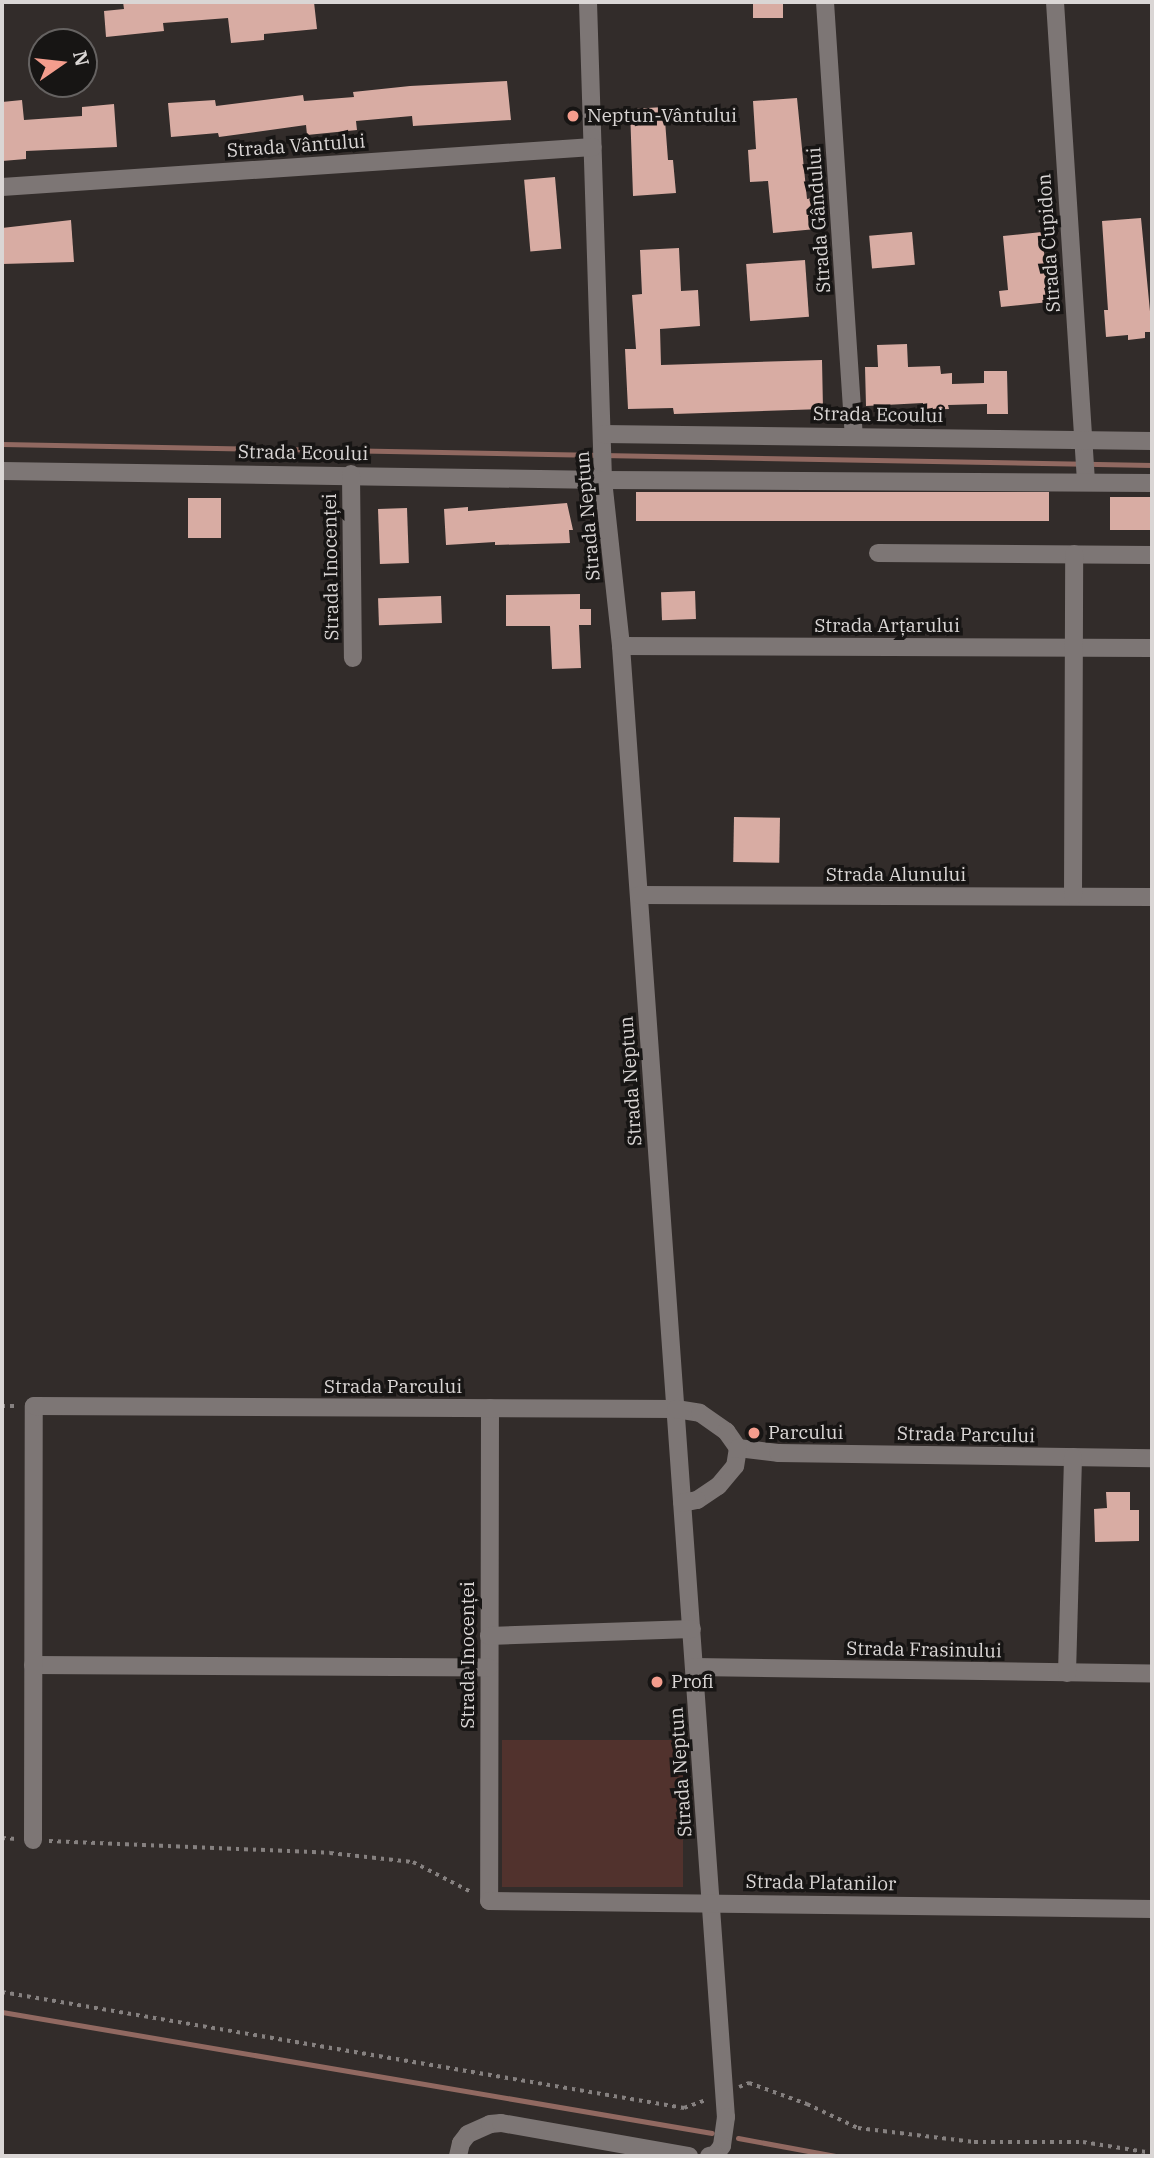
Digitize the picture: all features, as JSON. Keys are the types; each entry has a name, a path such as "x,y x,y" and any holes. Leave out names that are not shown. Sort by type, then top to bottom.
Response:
{"street":[{"name":"Strada Neptun","path":"588,2 603,473 621,646 725,2094 726,2134 712,2155"},
{"name":"Strada Gândului","path":"825,2 854,435"},
{"name":"Strada Cupidon","path":"1055,2 1086,476"},
{"name":"Strada Vântului","path":"2,187 593,147"},
{"name":"Strada Ecoului","path":"603,440 854,435 1084,444 1152,441"},
{"name":"Strada Ecoului","path":"2,471 1086,476 1152,483"},
{"name":"Strada Inocenței","path":"351,474 353,659"},
{"path":"878,554 1152,555"},
{"path":"1073,896 1074,554"},
{"name":"Strada Arțarului","path":"621,646 1152,648"},
{"name":"Strada Alunului","path":"639,895 1152,897"},
{"name":"Strada Parcului","path":"33,1665 34,1406 676,1409 700,1413 726,1431 738,1448 778,1453 1152,1458"},
{"name":"Strada Inocenței","path":"489,1902 490,1408"},
{"path":"682,1503 697,1500 718,1486 735,1466 738,1448"},
{"path":"1067,1673 1073,1457"},
{"path":"489,1636 692,1629"},
{"path":"33,1840 33,1665 489,1667"},
{"name":"Strada Frasinului","path":"694,1667 1152,1673"},
{"name":"Strada Platanilor","path":"489,1902 711,1902 1152,1909"},
{"path":"458,2156 461,2143 468,2134 490,2124 501,2123 650,2153 689,2156"}],"path":[{"path":"2,1838 330,1853 413,1862 489,1902"},
{"path":"2,1993 684,2108 749,2083 807,2104 858,2128 974,2142 1083,2141 1152,2152"}],"shaded area":[{"path":"502,1740 683,1740 683,1887 502,1887"}],"building":[{"path":"123,2 314,2 317,29 264,34 264,40 231,43 228,18 163,23 164,31 106,37 104,11 124,9"},
{"path":"753,2 783,2 783,18 753,18"},
{"path":"507,81 511,120 413,126 412,116 356,121 357,130 307,135 306,125 219,137 218,133 171,137 168,103 215,100 216,106 303,95 304,101 354,97 353,92 410,86"},
{"path":"797,98 807,199 813,198 816,229 773,233 768,181 750,182 748,150 756,149 753,101"},
{"path":"22,100 24,120 82,116 82,107 114,104 117,147 26,151 26,159 2,161 2,102"},
{"path":"664,107 668,160 673,160 676,193 633,196 630,109"},
{"path":"555,177 561,249 530,251 524,180"},
{"path":"1141,218 1152,332 1145,332 1145,338 1128,340 1128,335 1106,337 1104,310 1108,310 1102,221"},
{"path":"71,220 74,262 2,264 2,228"},
{"path":"912,232 915,265 872,269 869,236"},
{"path":"1042,232 1049,302 1001,307 999,291 1008,290 1003,236"},
{"path":"679,248 681,291 698,290 700,326 660,329 661,365 822,360 823,409 674,414 673,408 628,409 625,349 636,349 632,295 642,294 640,250"},
{"path":"805,260 809,317 750,321 746,264"},
{"path":"907,344 908,367 940,366 941,374 952,373 952,384 984,383 984,371 1007,371 1008,414 987,414 987,404 948,405 949,409 923,410 923,403 866,406 865,367 878,367 877,345"},
{"path":"636,492 1049,492 1049,521 636,521"},
{"path":"1110,497 1152,497 1152,530 1110,530"},
{"path":"188,498 221,498 221,538 188,538"},
{"path":"567,503 573,530 569,530 570,543 495,545 495,542 446,545 444,509 468,507 468,511"},
{"path":"407,508 409,563 380,564 378,509"},
{"path":"695,591 696,619 662,620 661,592"},
{"path":"580,594 580,609 591,609 591,625 579,625 581,668 552,669 550,626 506,626 506,595"},
{"path":"441,596 442,623 379,625 378,598"},
{"path":"734,817 780,818 779,863 733,862"},
{"path":"1106,1492 1130,1492 1130,1510 1139,1510 1139,1541 1095,1542 1094,1509 1107,1508"}],"waterway":[{"path":"2,444 1152,465"},
{"path":"2,2012 712,2133"},
{"path":"738,2138 835,2156"}],"place":[{"name":"Neptun-Vântului","path":"573,116"},
{"name":"Parcului","path":"754,1433"},
{"name":"Profi","path":"657,1682"}]}
